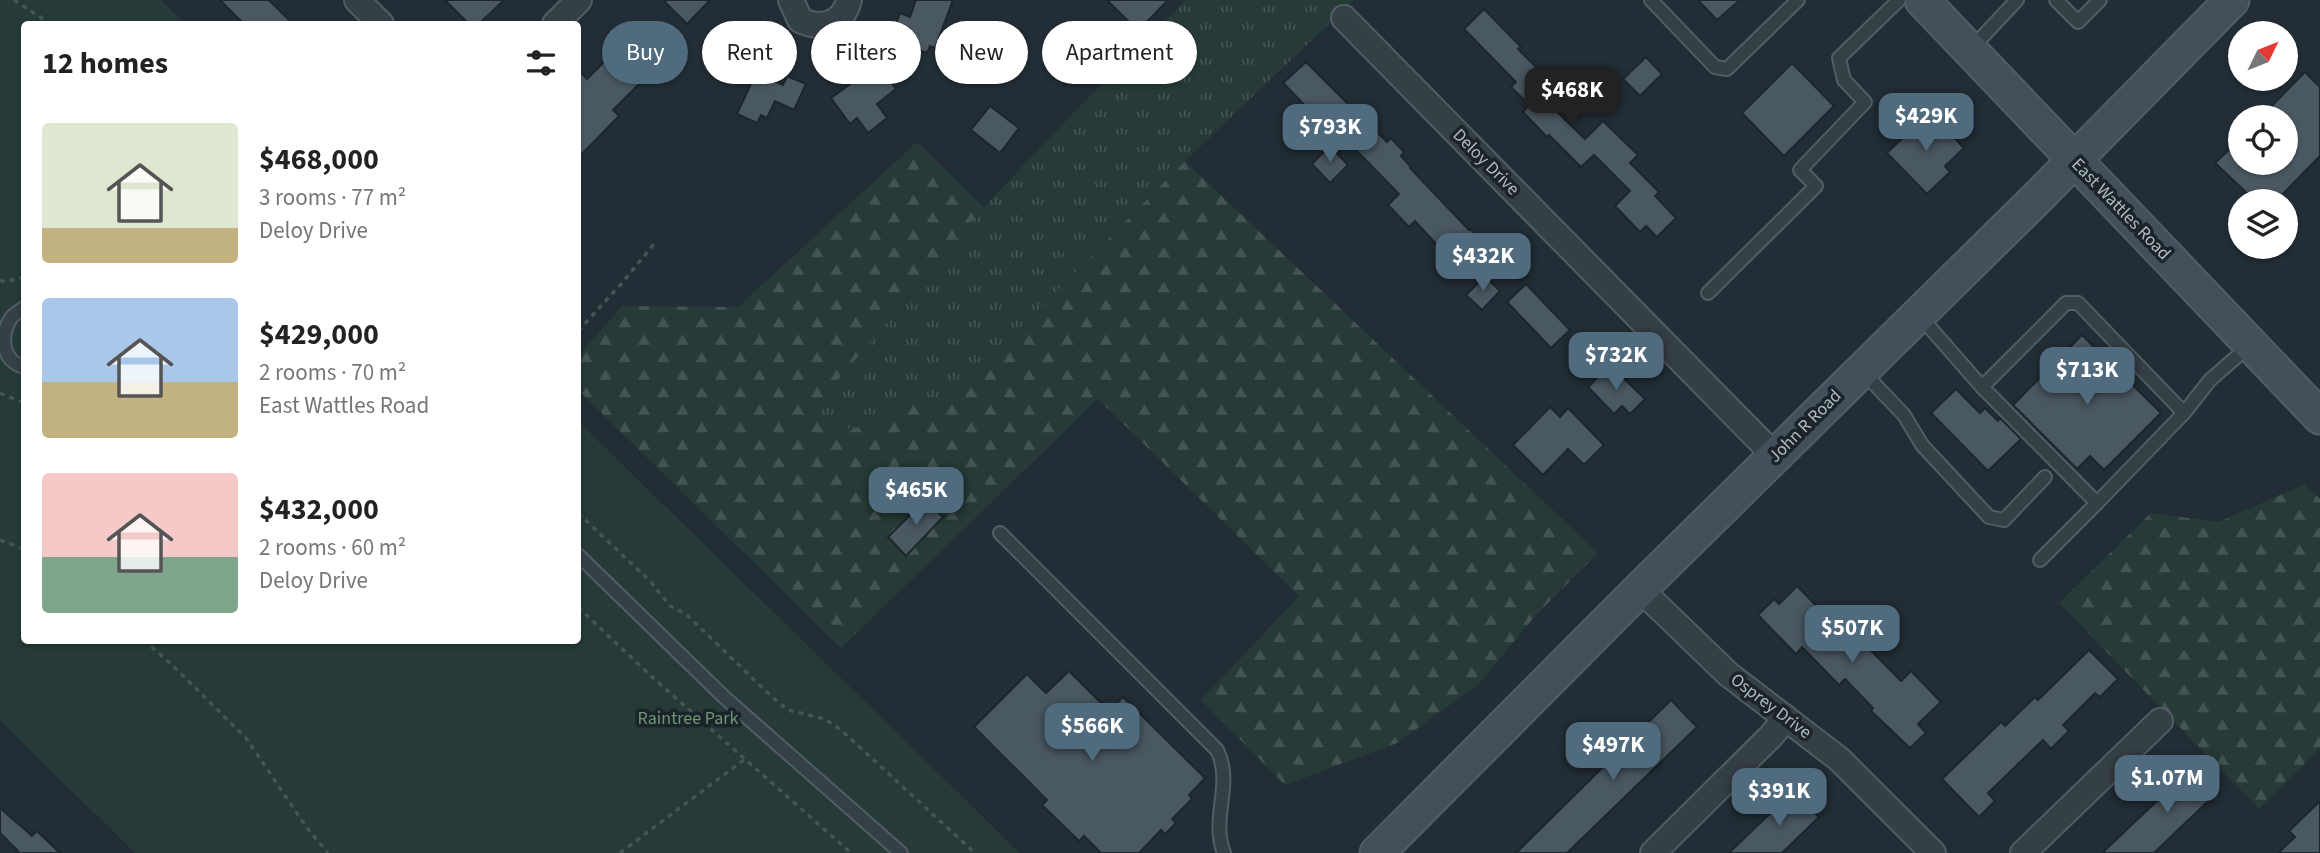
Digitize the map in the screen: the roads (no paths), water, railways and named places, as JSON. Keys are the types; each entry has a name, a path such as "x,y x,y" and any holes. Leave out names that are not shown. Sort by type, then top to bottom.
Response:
{"main road":[{"name":"East Wattles Road","path":"1922,0 2320,417"},
{"name":"John R Road","path":"1377,853 2232,0"}],"street":[{"path":"357,0 378,21"},
{"path":"558,21 579,0"},
{"path":"791,0 800,20 819,26 827,25 841,16 849,0"},
{"name":"Deloy Drive","path":"1344,18 1775,456"},
{"name":"Osprey Drive","path":"1640,589 1728,674 1839,759 1933,853"},
{"path":"1653,853 1772,736 1786,718"},
{"path":"2023,853 2160,722"}],"lane":[{"path":"1651,0 1715,67 1727,69 1798,0"},
{"path":"1708,293 1816,186 1800,170 1865,102 1844,80 1839,58 1899,0"},
{"path":"1970,50 2017,0"},
{"path":"2056,0 2078,22 2100,0"},
{"path":"1982,387 2066,303 2078,303 2185,413"},
{"path":"21,310 11,317 3,332 2,348 21,365"},
{"path":"1918,314 1982,387 2097,503"},
{"path":"2040,560 2185,413 2210,380 2251,344"},
{"path":"1861,370 1904,415 1922,445 1989,517 2004,520 2045,477"},
{"path":"1000,533 1217,750 1224,775 1218,829 1224,853"},
{"path":"581,558 724,697 901,853"}],"park label":[{"name":"Raintree Park","path":"688,718"}]}
